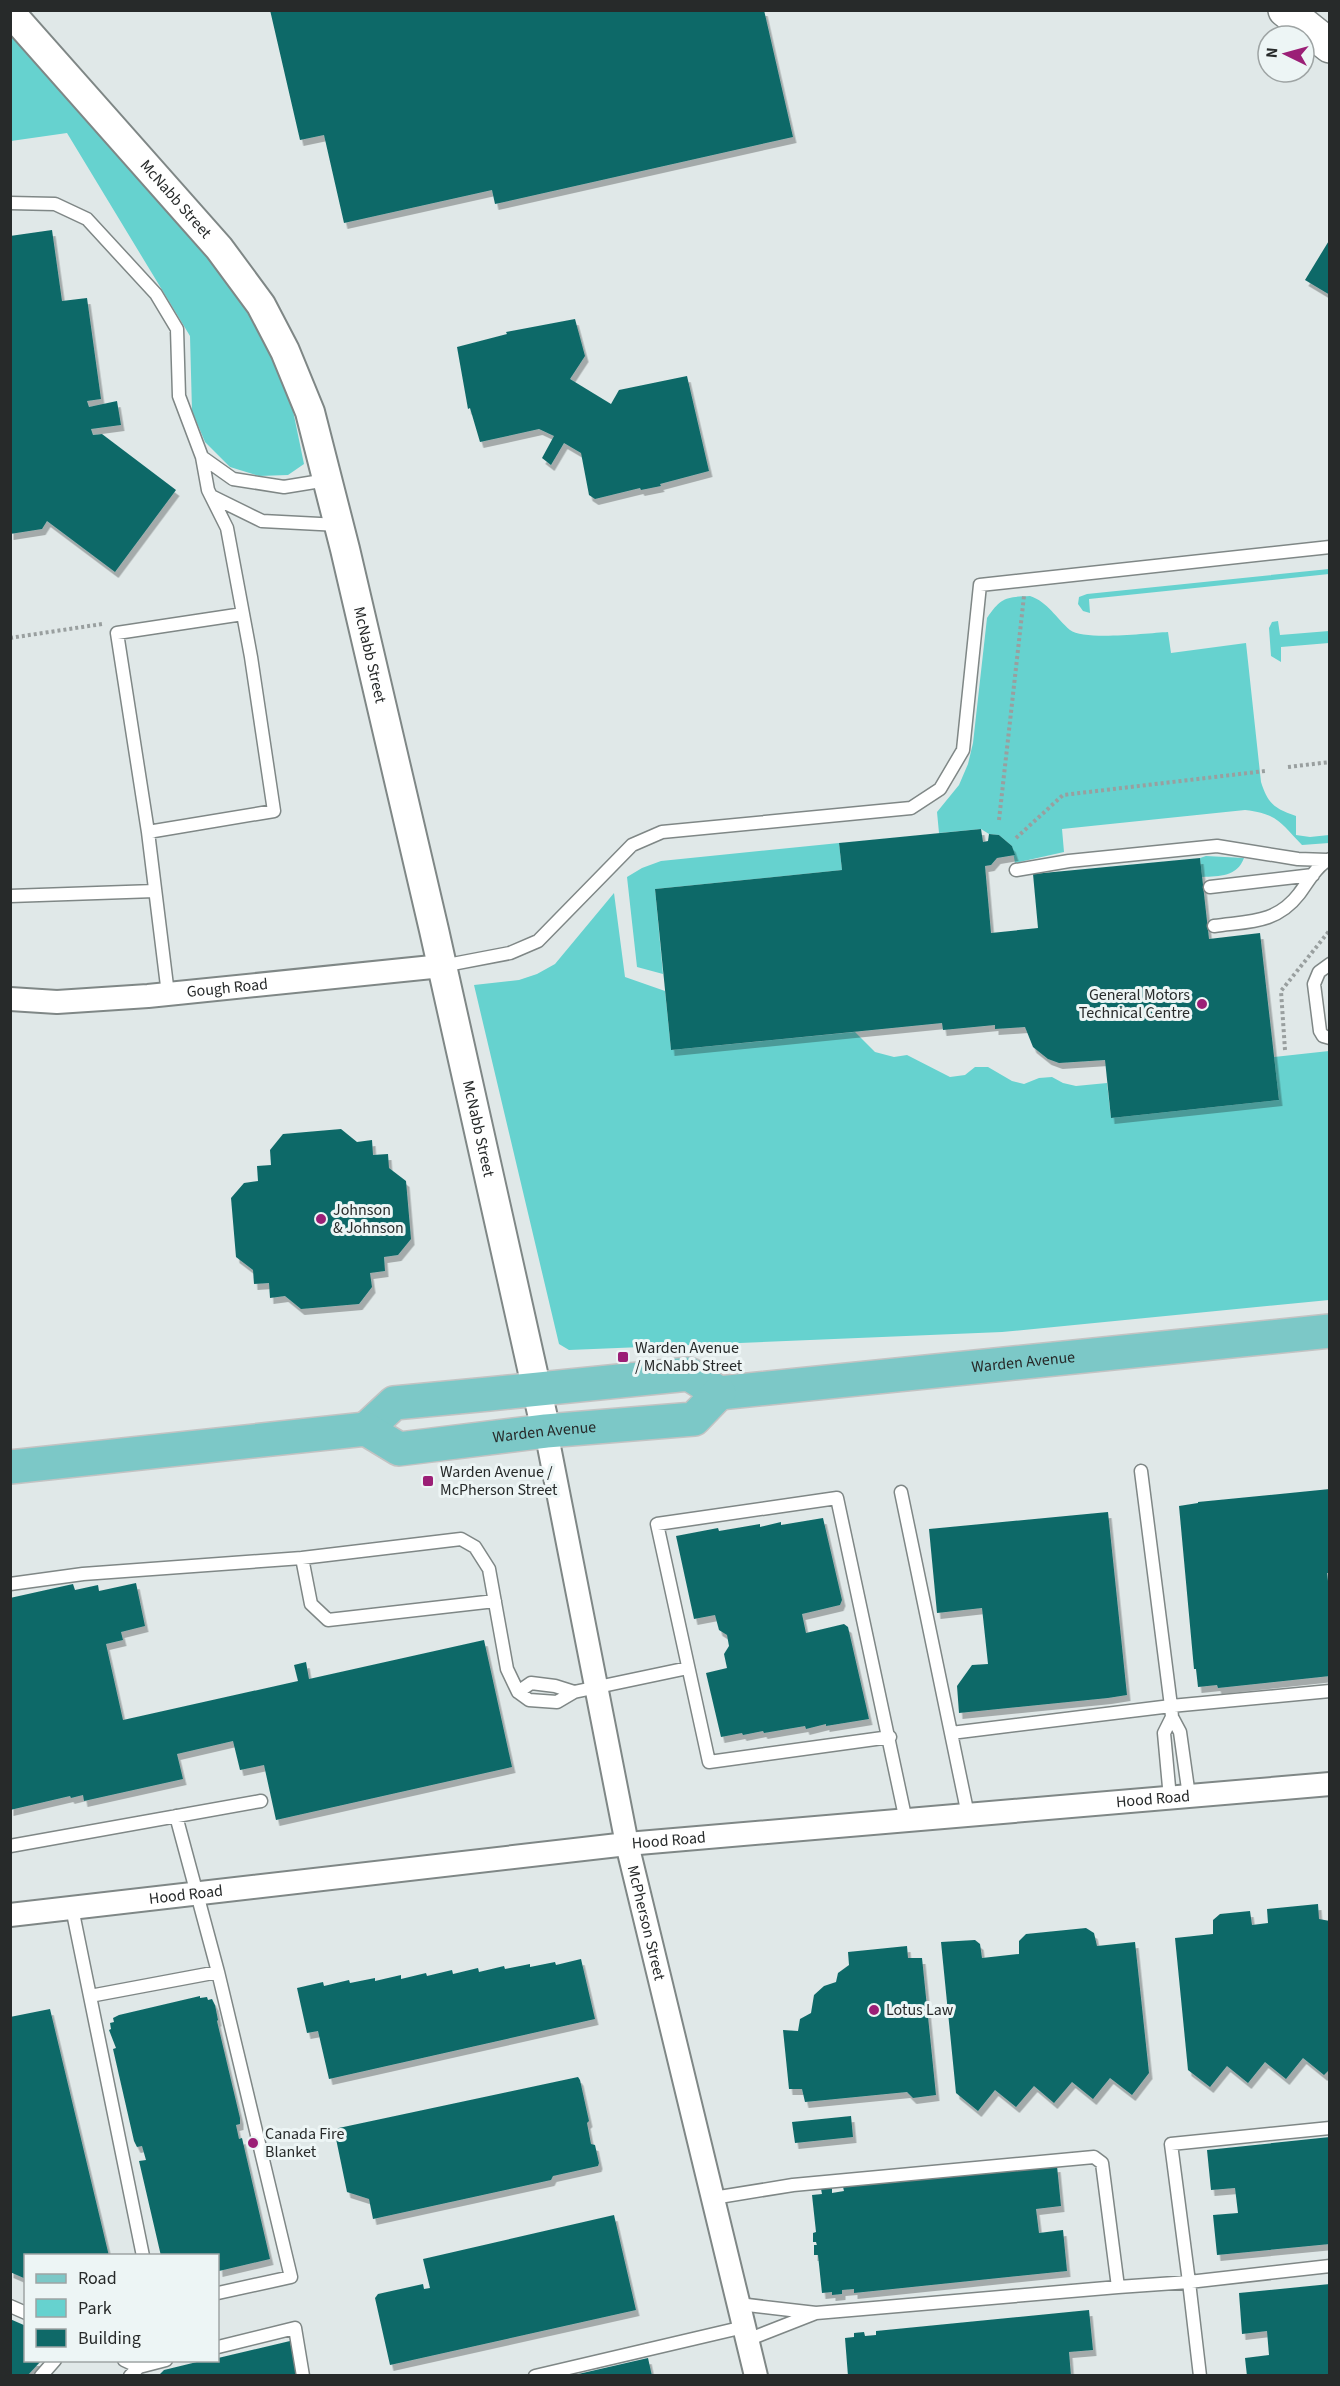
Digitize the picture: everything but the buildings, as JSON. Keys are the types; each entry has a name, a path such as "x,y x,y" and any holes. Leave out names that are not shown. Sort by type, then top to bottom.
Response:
{"main road":[{"path":"1285,10 1329,46"},
{"name":"Warden Avenue","path":"366,1429 399,1449 546,1431 694,1419 719,1393 1329,1331"},
{"path":"10,1467 366,1429 394,1403 689,1374 719,1393"}],"street":[{"name":"McNabb Street","path":"10,12 26,33 219,248 261,305 285,351 310,412 339,525 442,966 546,1431"},
{"name":"Gough Road","path":"10,999 57,1002 168,994 442,966"},
{"name":"McPherson Street","path":"546,1431 627,1844 756,2376"},
{"name":"Hood Road","path":"10,1915 627,1844 1329,1784"}],"lane":[{"path":"10,204 55,204 87,219 156,294 177,329 179,396 202,457 208,490 227,528 274,812 148,832"},
{"path":"202,457 233,479 284,487 327,480"},
{"path":"212,496 262,521 339,525"},
{"path":"442,966 510,953 537,942 632,845 662,832 911,808 940,789 963,750 980,585 1329,547"},
{"path":"168,994 148,832 117,633 243,614"},
{"path":"1016,870 1069,861 1217,846 1298,859 1328,859"},
{"path":"1214,926 1268,919 1282,913 1312,875 1328,859"},
{"path":"1210,887 1312,875"},
{"path":"10,896 155,891"},
{"path":"1329,964 1319,972 1314,984 1320,1031 1323,1036 1329,1038"},
{"path":"1141,1470 1171,1711 1180,1732 1179,1797"},
{"path":"901,1492 968,1815"},
{"path":"890,1737 709,1762 657,1524 837,1498 890,1737 906,1821"},
{"path":"10,1584 83,1574 302,1558 461,1539 475,1547 489,1569 507,1669 518,1692 531,1683 555,1686 574,1692 688,1668"},
{"path":"302,1558 311,1604 328,1620 495,1601"},
{"path":"951,1733 1171,1711 1329,1691"},
{"path":"1171,1711 1164,1733 1179,1797"},
{"path":"10,1846 261,1801"},
{"path":"176,1816 218,1972 291,2277 219,2293"},
{"path":"72,1908 142,2254"},
{"path":"90,1996 218,1972"},
{"path":"1200,2376 1171,2144 1329,2128"},
{"path":"713,2198 793,2185 1094,2157 1102,2163 1118,2288"},
{"path":"739,2304 816,2313 1189,2282 1329,2266"},
{"path":"10,2306 24,2312"},
{"path":"535,2376 746,2334 816,2313"},
{"path":"219,2347 295,2328 303,2376"},
{"path":"41,2376 54,2362"},
{"path":"134,2371 163,2362"}],"path":[{"path":"999,820 1025,580"},
{"path":"10,638 102,624"},
{"path":"1288,767 1329,762"},
{"path":"1016,838 1063,795 1265,771"}],"green space":[{"path":"10,33 158,198 233,288 269,349 291,401 304,464 288,475 259,476 230,467 205,442 192,411 190,336 67,133 11,141"},
{"path":"1329,569 1329,574 1089,599 1090,613 1083,611 1078,604 1079,597 1087,594"},
{"path":"1030,596 1042,602 1070,630 1077,633 1102,636 1168,632 1171,653 1246,643 1261,782 1273,804 1296,816 1296,835 1310,837 1329,835 1329,843 1302,845 1272,817 1245,810 1062,829 1064,852 1015,863 1012,846 999,835 989,834 981,829 939,833 937,812 959,785 968,764 973,743 987,618 1000,602 1015,597"},
{"path":"1278,621 1280,635 1329,631 1329,643 1281,647 1281,662 1271,656 1269,628 1272,622"},
{"path":"839,843 842,870 655,889 663,974 637,967 627,877 661,861"},
{"path":"1206,856 1244,858 1237,869 1232,872 1221,876 1202,877 1200,858"},
{"path":"614,893 625,977 665,991 671,1050 855,1032 875,1052 894,1057 907,1055 950,1077 965,1075 975,1067 988,1067 1012,1081 1024,1084 1039,1078 1052,1077 1076,1086 1107,1083 1111,1118 1279,1100 1274,1057 1329,1051 1329,1300 1002,1332 569,1350 559,1344 474,985 519,980 537,974 555,964"}],"place":[{"name":"General Motors Technical Centre","path":"1202,1004"},
{"name":"Johnson & Johnson","path":"321,1219"},
{"name":"Warden Avenue / McNabb Street","path":"623,1357"},
{"name":"Warden Avenue / McPherson Street","path":"428,1481"},
{"name":"Lotus Law","path":"874,2010"},
{"name":"Canada Fire Blanket","path":"253,2143"}]}
